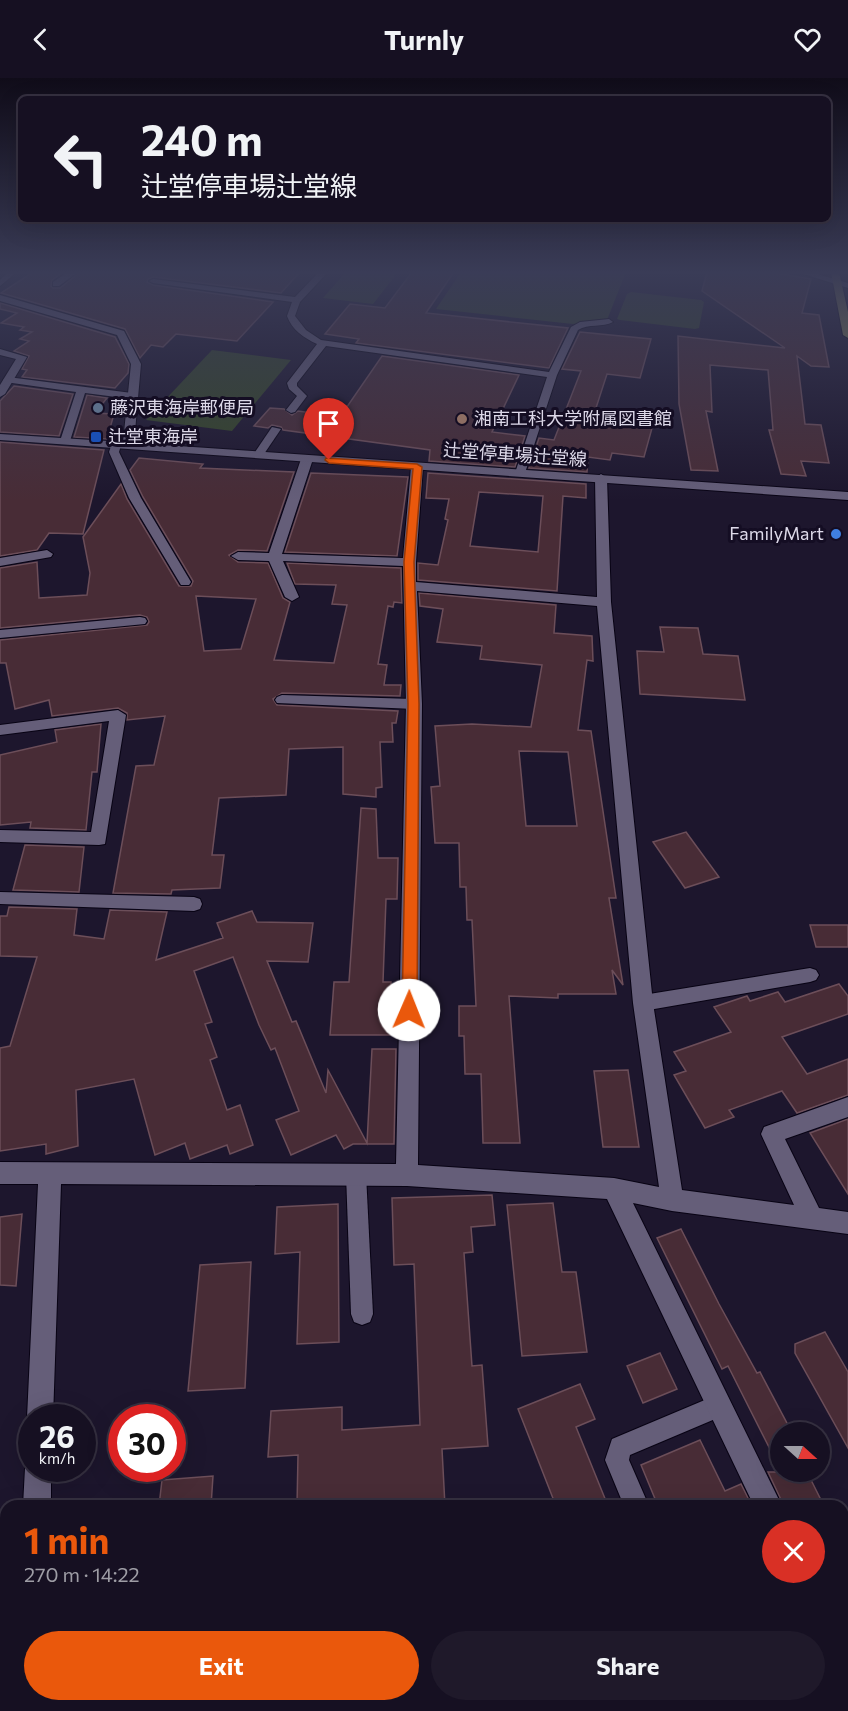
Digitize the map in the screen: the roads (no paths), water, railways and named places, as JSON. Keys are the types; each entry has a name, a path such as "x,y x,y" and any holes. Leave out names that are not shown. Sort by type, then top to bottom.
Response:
{"street":[{"path":"122,445 136,364 128,348"},
{"path":"0,352 22,357 0,394"},
{"name":"辻堂停車場辻堂線","path":"0,437 848,496"},
{"path":"292,597 274,557 307,459"},
{"path":"407,1175 414,704 409,562 417,467"},
{"path":"601,478 604,602 644,1004 672,1200"},
{"path":"238,556 409,562"},
{"path":"410,586 604,602"},
{"path":"0,633 140,621"},
{"path":"0,730 118,715 99,839 0,836"},
{"path":"812,1219 772,1134 848,1107"},
{"path":"41,1404 50,1172"},
{"path":"0,1173 407,1175 614,1190 672,1200 848,1223"},
{"path":"614,1190 765,1500"},
{"path":"37,1500 38,1482"}],"lane":[{"path":"291,410 302,396 292,387 292,383 319,348"},
{"path":"360,348 552,375"},
{"path":"520,473 552,375 565,348"},
{"path":"8,380 132,396"},
{"path":"65,441 81,390"},
{"path":"258,455 276,429"},
{"path":"122,445 114,452 135,498 185,582"},
{"path":"0,562 47,554"},
{"path":"282,700 414,704"},
{"path":"0,898 194,904"},
{"path":"644,1004 810,975"},
{"path":"356,1174 362,1314"},
{"path":"634,1500 617,1460 620,1447 719,1406"}],"place":[{"name":"藤沢東海岸郵便局","path":"98,408"},
{"name":"湘南⼯科⼤学附属図書館","path":"462,419"},
{"name":"辻堂東海岸","path":"96,437"},
{"name":"FamilyMart","path":"836,534"}]}
